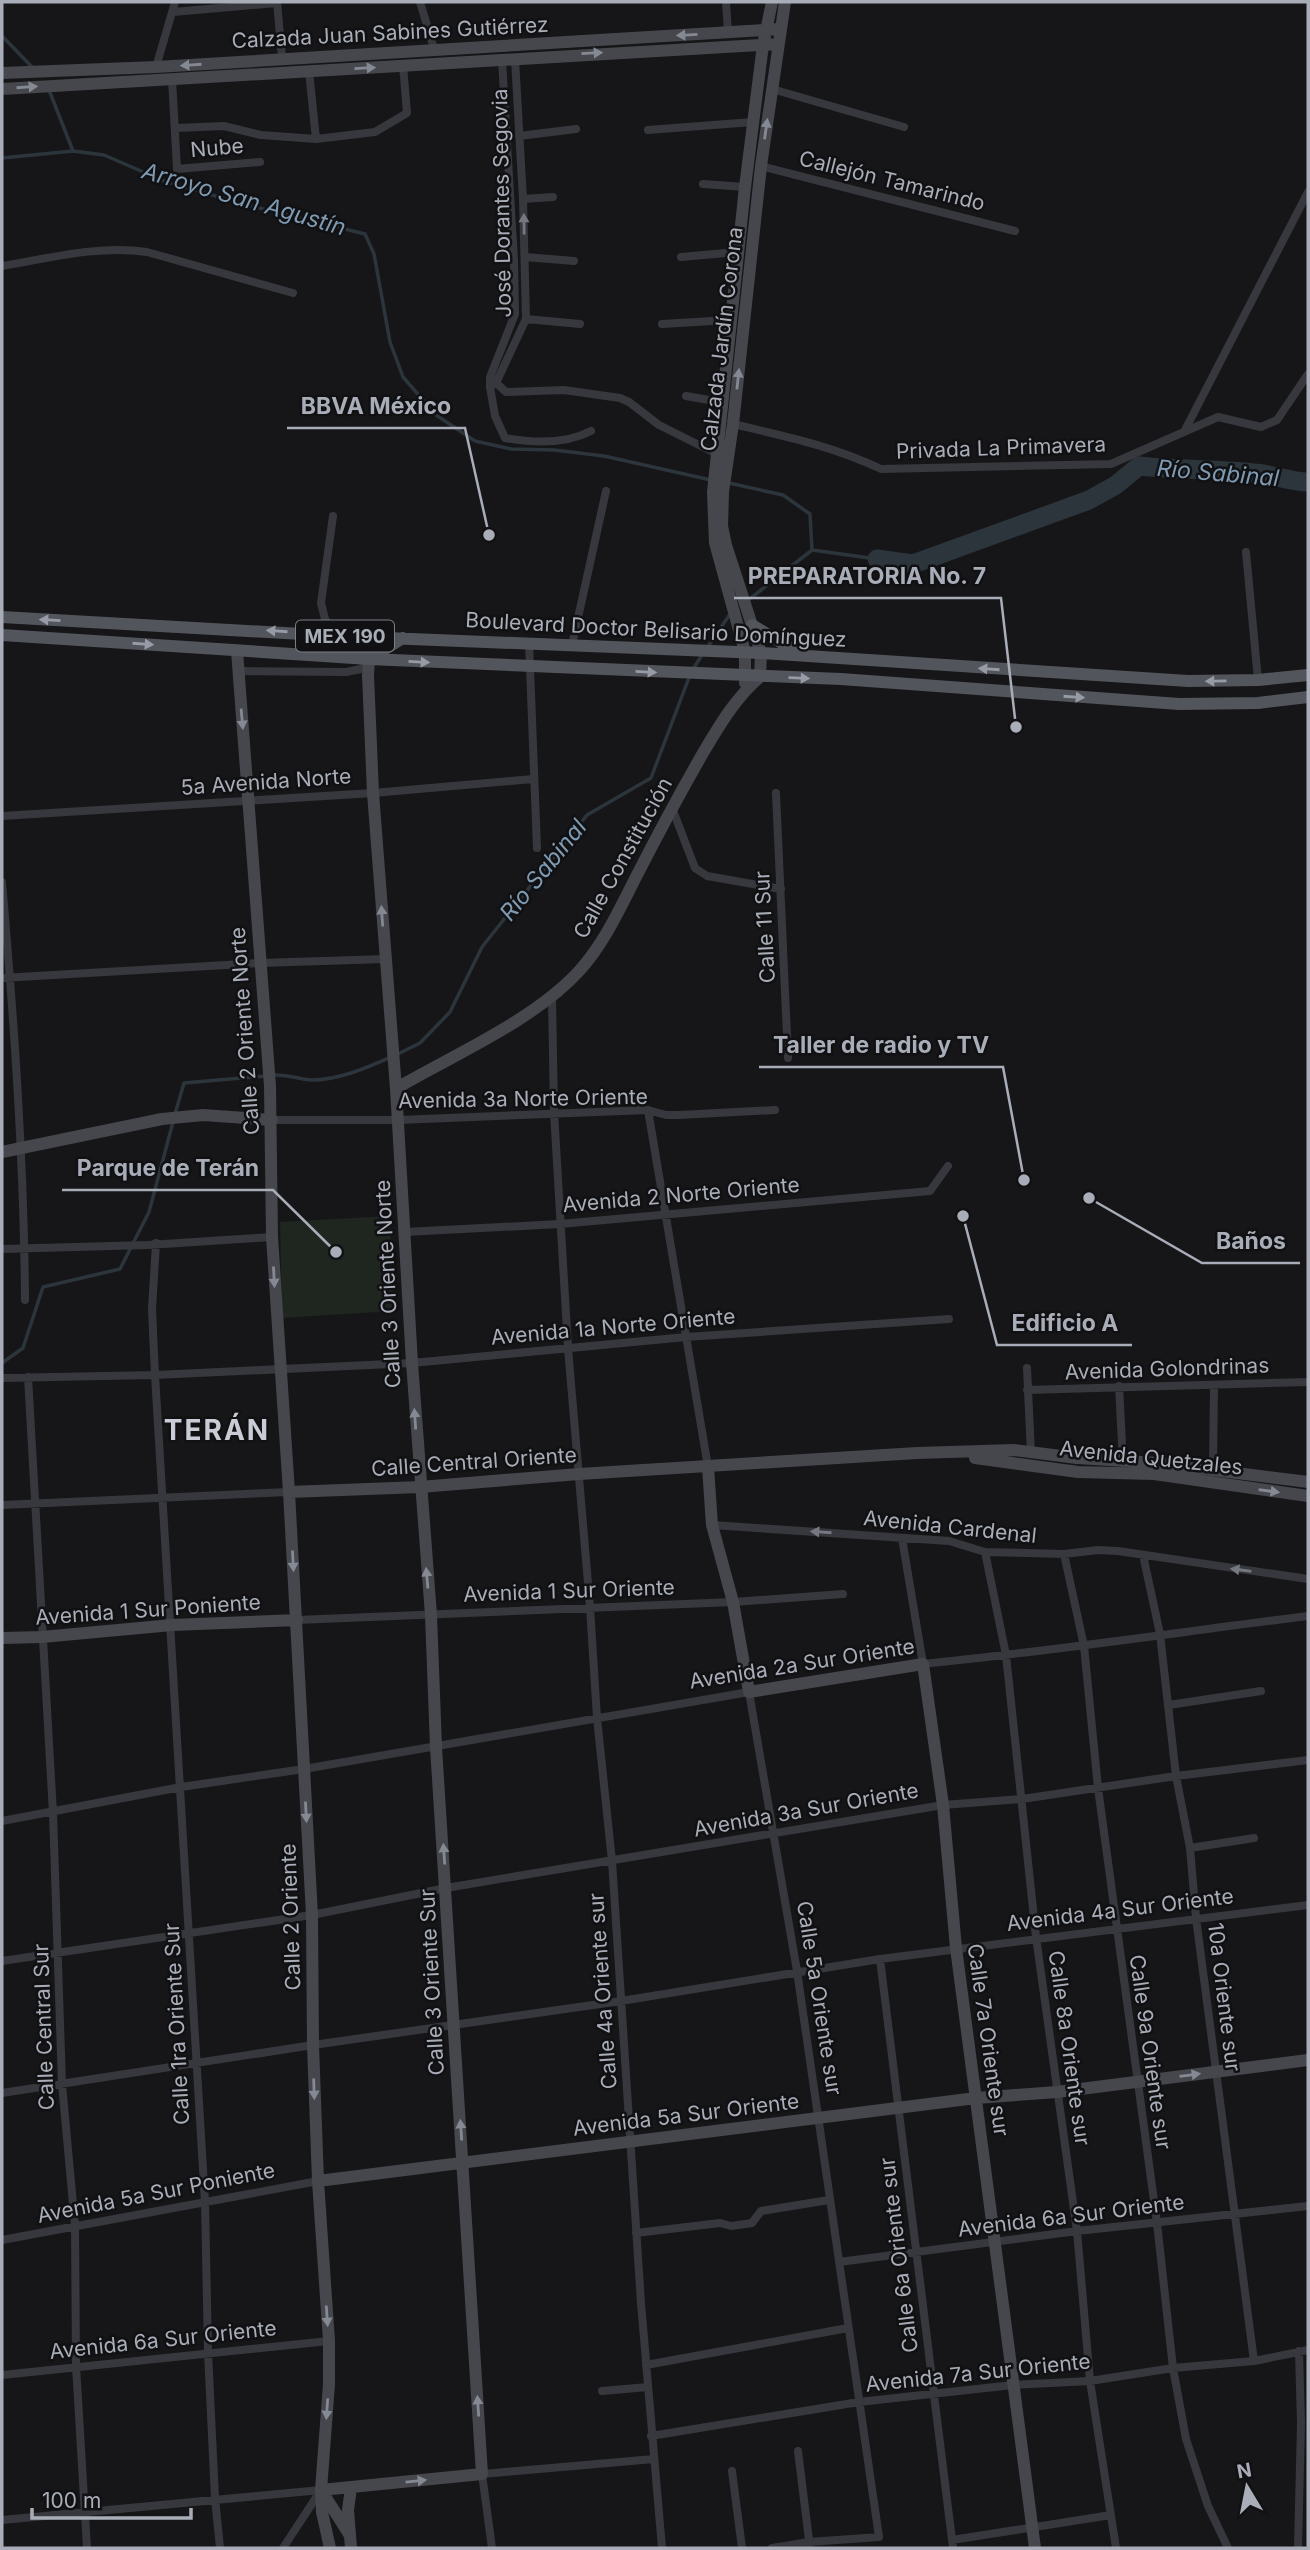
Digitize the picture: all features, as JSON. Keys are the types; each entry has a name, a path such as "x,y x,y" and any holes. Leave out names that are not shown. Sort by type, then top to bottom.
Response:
{"main road":[{"name":"Calzada Jardín Corona","path":"720,470 717,454 720,402 729,320 763,45 772,2"},
{"name":"Calzada Jardín Corona","path":"745,683 745,652 715,543 720,470 733,424 761,166 785,2"},
{"name":"Calzada Juan Sabines Gutiérrez","path":"2,73 42,71 113,76 156,67 282,58 435,57 560,49 780,29"},
{"path":"2,89 52,86 113,76 172,79 403,65 435,57 509,60 560,49 778,44"},
{"path":"326,56 327,70"},
{"name":"Calzada Jardín Corona","path":"718,492 726,545 761,653 760,677"},
{"name":"Boulevard Doctor Belisario Domínguez","path":"2,617 337,636 745,652 1149,679 1258,680 1308,675"},
{"path":"751,621 803,656"},
{"name":"Boulevard Doctor Belisario Domínguez","path":"2,635 369,659 730,676 745,683 760,677 855,680 1179,704 1258,703 1308,698"},
{"path":"337,636 369,659"},
{"path":"369,659 403,638"},
{"name":"Calle 2 Oriente Norte","path":"237,651 270,1086 272,1237 289,1492"},
{"path":"369,659 373,793 385,959"},
{"name":"Calle Constitución","path":"398,1082 537,1008 580,970 604,938 672,808 745,683"},
{"name":"Calle 3 Oriente Norte","path":"385,959 398,1082 420,1487"},
{"path":"2,1152 162,1119 203,1115 272,1120"},
{"name":"Avenida Quetzales","path":"917,1453 1031,1451 1123,1466 1154,1474 1308,1496"},
{"name":"Calle Central Oriente","path":"289,1492 420,1487 579,1474 917,1453"},
{"name":"Avenida Quetzales","path":"917,1453 1031,1464 1078,1472 1123,1466 1213,1470 1308,1482"},
{"name":"Calle 5a Oriente sur","path":"708,1467 712,1525 733,1602 749,1692"},
{"name":"Calle 3 Oriente Sur","path":"420,1487 482,2474"},
{"name":"Calle 2 Oriente","path":"289,1492 312,1915 318,2181 329,2341 329,2384 321,2490 322,2512 330,2548"},
{"name":"Avenida 1 Sur Poniente","path":"2,1637 42,1637 172,1625 297,1619"},
{"name":"Avenida 2a Sur Oriente","path":"749,1692 923,1664"},
{"name":"Calle 7a Oriente sur","path":"923,1664 943,1805 956,1948 1035,2548"},
{"name":"Avenida 5a Sur Oriente","path":"318,2181 976,2098 1057,2092 1308,2060"},
{"path":"350,2542 321,2490 482,2474"},
{"path":"350,2542 348,2510 351,2488"}],"street":[{"path":"156,67 175,2"},
{"path":"173,12 277,2 282,58"},
{"path":"420,2 435,57"},
{"path":"726,2 729,33"},
{"name":"José Dorantes Segovia","path":"492,382 526,319 519,136 509,60"},
{"name":"José Dorantes Segovia","path":"492,382 515,314 509,171 509,60"},
{"path":"172,79 175,128 224,126 261,135 316,139 375,132 408,113 403,65"},
{"path":"309,71 316,139"},
{"path":"772,89 904,127"},
{"path":"648,130 753,122"},
{"name":"Nube","path":"175,128 177,169 260,162"},
{"path":"519,136 576,130"},
{"name":"Callejón Tamarindo","path":"761,166 1015,231"},
{"path":"509,171 521,171"},
{"path":"703,184 745,187"},
{"path":"1185,430 1308,192"},
{"path":"523,200 553,197"},
{"path":"2,266 103,248 127,249 147,252 293,293"},
{"path":"681,257 737,252"},
{"path":"524,257 574,261"},
{"path":"515,288 525,288"},
{"path":"526,319 580,324"},
{"path":"662,324 729,320"},
{"name":"Privada La Primavera","path":"733,424 810,441 881,469 1111,464 1218,417 1261,427 1277,420 1308,374"},
{"path":"492,382 495,416 505,438 531,442 579,438 591,431"},
{"path":"492,382 506,392 564,390 620,398 659,425 717,454"},
{"path":"686,396 720,402"},
{"path":"572,645 606,491"},
{"path":"332,516 321,603 325,620 337,636"},
{"path":"1246,552 1258,680"},
{"path":"528,642 537,848"},
{"path":"237,671 346,672 361,669 369,659"},
{"name":"5a Avenida Norte","path":"2,816 373,793 533,779"},
{"name":"Calle 11 Sur","path":"776,793 788,1058"},
{"path":"672,808 695,868 708,876 781,890"},
{"path":"2,882 6,978 20,1149 25,1300"},
{"path":"6,978 260,963 385,959"},
{"name":"Calle 4a Oriente sur","path":"552,997 554,1112 568,1348 597,1718 612,1861 636,2233 662,2548"},
{"path":"648,1110 708,1467"},
{"name":"Avenida 3a Norte Oriente","path":"272,1120 398,1120 648,1110 678,1115 775,1110"},
{"name":"Avenida 2 Norte Oriente","path":"405,1232 561,1224 930,1191 948,1167"},
{"path":"2,1250 272,1237"},
{"name":"Calle 1ra Oriente Sur","path":"152,1244 155,1375 205,2202 208,2352 220,2548"},
{"name":"Avenida 1a Norte Oriente","path":"2,1378 155,1375 412,1363 686,1337 949,1319"},
{"path":"1027,1368 1031,1464"},
{"name":"Calle Central Sur","path":"29,1377 53,1813 62,2084 75,2226 76,2366 87,2548"},
{"name":"Avenida Golondrinas","path":"1027,1390 1308,1382"},
{"path":"1213,1470 1214,1385"},
{"path":"1119,1386 1123,1466"},
{"name":"Calle Central Oriente","path":"2,1506 289,1492"},
{"name":"Avenida Cardenal","path":"712,1525 949,1541 985,1552 1064,1554 1098,1550 1308,1579"},
{"name":"Calle 7a Oriente sur","path":"902,1538 923,1664"},
{"name":"Calle 8a Oriente sur","path":"985,1552 1006,1656 1037,1937 1077,2231 1090,2381 1116,2548"},
{"name":"Calle 9a Oriente sur","path":"1064,1554 1084,1646 1098,1788 1157,2223 1173,2368 1186,2439 1208,2506 1228,2548"},
{"name":"10a Oriente sur","path":"1143,1555 1160,1634 1176,1776 1190,1848 1196,1918 1254,2361"},
{"name":"Avenida 1 Sur Oriente","path":"297,1619 733,1602 843,1594"},
{"name":"Avenida 2a Sur Oriente","path":"923,1664 1006,1656 1308,1616"},
{"path":"1169,1705 1261,1691"},
{"name":"Avenida 2a Sur Oriente","path":"2,1821 181,1787 304,1769 749,1692"},
{"name":"Calle 5a Oriente sur","path":"749,1692 797,1971 879,2537 809,2545"},
{"name":"Avenida 3a Sur Oriente","path":"2,1961 312,1915 446,1888 943,1805 1022,1799 1308,1760"},
{"path":"1190,1848 1254,1838"},
{"name":"Avenida 4a Sur Oriente","path":"2,2093 956,1948 1308,1905"},
{"name":"Calle 6a Oriente sur","path":"880,1959 952,2544"},
{"name":"Avenida 5a Sur Poniente","path":"2,2240 318,2181"},
{"path":"636,2233 720,2222 731,2226 752,2223 761,2211 829,2200"},
{"name":"Avenida 6a Sur Oriente","path":"839,2262 1077,2231 1308,2206"},
{"path":"646,2365 848,2328"},
{"name":"Avenida 6a Sur Oriente","path":"2,2375 329,2341"},
{"path":"1298,2548 1305,2412 1304,2350"},
{"name":"Avenida 7a Sur Oriente","path":"651,2436 859,2402 1013,2385 1090,2381 1173,2368 1254,2361 1304,2350"},
{"path":"603,2391 648,2387"},
{"path":"772,2548 809,2545 798,2451"},
{"path":"492,2548 482,2474 653,2459"},
{"path":"732,2471 742,2548"},
{"path":"2,2520 321,2490"},
{"path":"283,2548 321,2490"},
{"path":"952,2544 1111,2515"}],"shaded area":[{"path":"390,1216 393,1311 282,1318 280,1222"}],"waterway":[{"path":"2,36 32,67"},
{"path":"49,90 73,151"},
{"name":"Arroyo San Agustín","path":"2,158 73,151 104,155 164,181 365,234 374,254 390,342 403,377 436,415 475,441 511,449 554,450 604,456 711,480"},
{"name":"Río Sabinal","path":"877,559 913,564 1089,500 1116,485 1139,466 1254,473 1308,482"},
{"name":"Arroyo San Agustín","path":"729,483 783,495 810,514 812,550"},
{"name":"Río Sabinal","path":"747,601 812,550 877,559"},
{"name":"Río Sabinal","path":"707,648 730,614"},
{"name":"Río Sabinal","path":"693,669 702,655"},
{"name":"Río Sabinal","path":"398,1054 420,1043 450,1012 482,947 587,815 651,778 690,675"},
{"name":"Río Sabinal","path":"273,1075 311,1080 332,1078 391,1057"},
{"name":"Río Sabinal","path":"175,1114 184,1083 266,1076"},
{"name":"Río Sabinal","path":"2,1363 23,1348 43,1287 120,1269 149,1212 173,1122"}],"place":[{"name":"BBVA México","path":"489,535"},
{"name":"PREPARATORIA No. 7","path":"1016,727"},
{"name":"Taller de radio y TV","path":"1024,1180"},
{"name":"Baños","path":"1089,1198"},
{"name":"Edificio A","path":"963,1216"},
{"name":"Parque de Terán","path":"336,1252"}],"district":[{"name":"TERÁN","path":"217,1430"}]}
